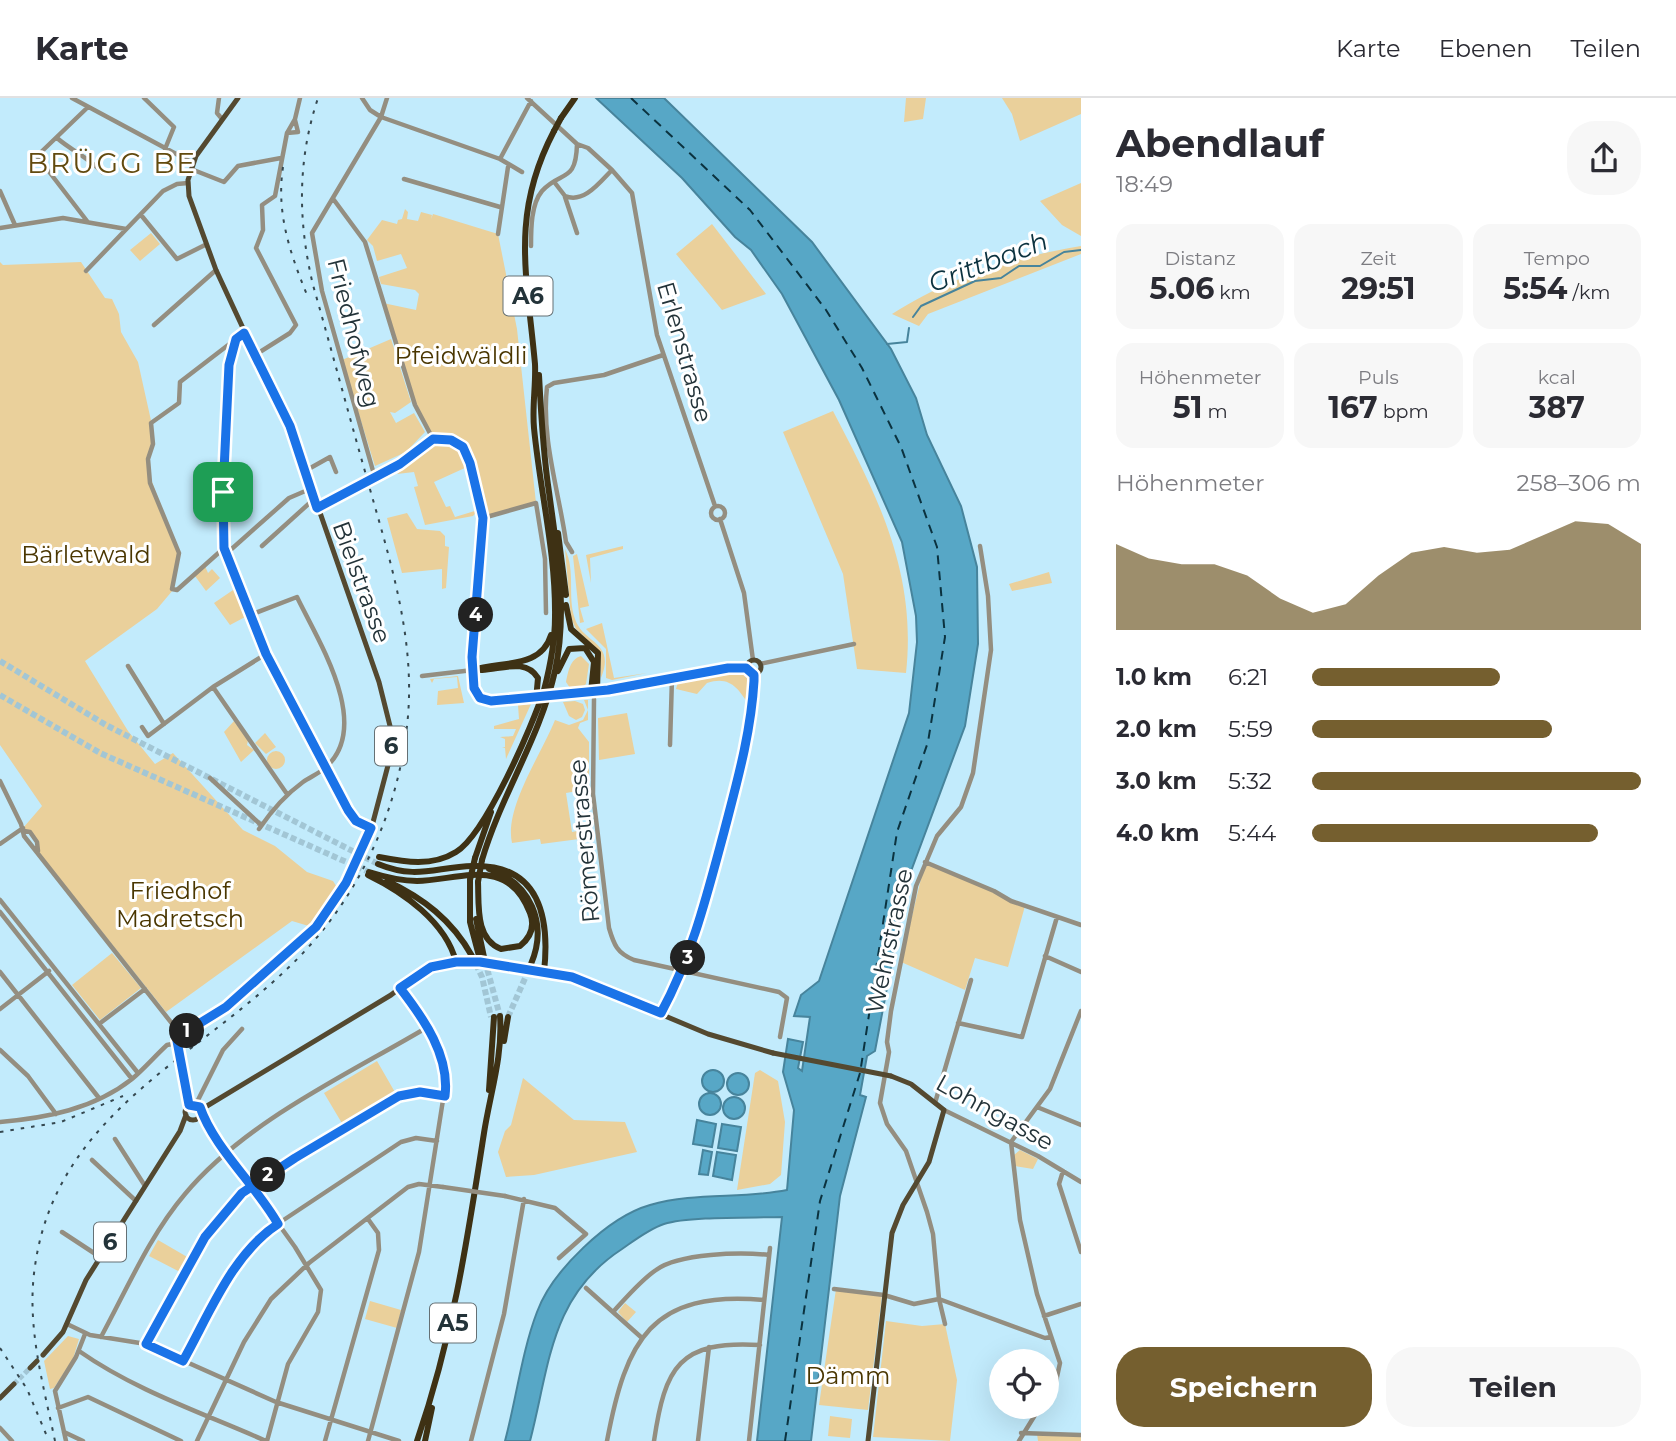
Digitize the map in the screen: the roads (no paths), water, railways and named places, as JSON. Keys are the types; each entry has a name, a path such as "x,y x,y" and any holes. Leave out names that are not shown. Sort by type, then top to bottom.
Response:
{"highway":[{"name":"A6","path":"478,956 475,910 478,861 493,803 535,712 549,670 555,620 524,236 528,197 538,165 561,118 574,99"},
{"name":"A6","path":"478,956 470,922 470,880 496,816 525,757 551,689 559,647 562,606 538,428"},
{"path":"550,502 564,567 567,620 575,633 596,649 594,694"},
{"path":"473,670 538,656 547,647 555,620"},
{"path":"551,689 565,655 574,647 585,648 592,654 596,670"},
{"path":"473,670 518,666 532,670 539,684 535,712"},
{"path":"493,803 474,836 448,856 417,863 379,861 417,874 478,861 511,872 534,894 545,925 544,972"},
{"path":"478,861 509,878 530,901 536,915 539,937 531,964"},
{"path":"368,874 405,881 470,873 497,878 517,892 531,916 531,932 520,946 501,949 486,938 481,923 478,882"},
{"path":"368,874 407,890 434,908 478,956"},
{"path":"368,874 396,890 418,908 446,939 453,962"},
{"name":"A5","path":"487,1116 495,1017 497,1066"},
{"name":"A5","path":"425,1441 433,1396 457,1301 487,1116 509,1017"},
{"name":"A5","path":"417,1441 433,1396"}],"main road":[{"name":"Bielstrasse","path":"181,1035 226,1007 260,973 303,940 338,896 371,828 389,769 391,730 379,682 290,426 244,333 205,245 191,204 188,183 192,166 238,98"},
{"path":"317,508 378,477 433,439 451,440 465,450 483,518 473,670 474,688 480,698 495,701 594,694 718,670 746,668 753,660 760,664 760,671 754,675"},
{"path":"746,668 754,675"},
{"path":"661,1013 683,970 700,922 742,761 752,711 754,675"},
{"path":"192,1105 186,1115 193,1121 201,1113 400,988 424,970 453,962"},
{"name":"Lohngasse","path":"453,962 544,972 584,981 728,1042 773,1054 891,1076 911,1084 944,1110"},
{"path":"181,1035 177,1046 180,1067 192,1105 201,1113"},
{"path":"868,1441 892,1233 901,1209 932,1153 944,1110"},
{"name":"6","path":"43,1355 67,1324 100,1257 180,1131 186,1115"},
{"name":"6","path":"180,1131 193,1121"},
{"path":"30,1368 37,1361"},
{"path":"0,1398 14,1384"}],"street":[{"path":"72,98 224,182 238,166 281,158"},
{"path":"144,98 174,127 165,149"},
{"path":"219,98 217,113 222,119"},
{"path":"254,355 290,333 296,325 256,248 263,230 261,205 275,196 287,133 295,118 300,98"},
{"path":"362,98 381,117 500,159 508,167 522,172"},
{"name":"Friedhofweg","path":"378,477 322,291 313,238 316,223 334,200 381,117 387,98"},
{"path":"500,159 529,99"},
{"name":"Erlenstrasse","path":"529,99 576,144 588,148 629,188 634,200 651,304 663,355 715,506"},
{"path":"87,221 57,178 37,156 88,107"},
{"path":"287,133 298,132 295,118"},
{"path":"57,138 71,150 86,156 102,172"},
{"path":"531,246 538,197 544,189 566,176 573,166 576,144"},
{"path":"498,234 508,167"},
{"path":"565,196 572,198 585,194 612,170"},
{"path":"404,179 500,207"},
{"path":"86,271 167,188 188,183"},
{"path":"555,183 565,196 577,233"},
{"path":"0,191 15,225"},
{"path":"334,200 365,242 415,405 433,439"},
{"path":"141,215 177,259 205,245"},
{"path":"0,228 58,218 126,229"},
{"path":"154,325 216,270"},
{"path":"244,333 180,382 179,403 152,423 153,444 148,459 150,483 179,553 172,590 177,590 289,498 310,489"},
{"path":"236,339 228,385 221,537 266,654 352,816 371,828"},
{"path":"572,552 566,542 554,473 546,411 547,387 554,383 604,375 663,355"},
{"path":"304,471 330,457 336,472"},
{"path":"262,546 314,499"},
{"path":"483,518 536,503 545,559 546,613"},
{"path":"720,519 712,515 715,506 724,510 720,519 743,590 753,660"},
{"name":"Wehrstrasse","path":"945,1324 939,1299 933,1234 906,1151 887,1124 880,1102 889,1052 887,1042 891,1011 925,862 937,836 961,807 973,773 991,650 988,596 980,545"},
{"path":"210,778 260,827 287,794 327,767 342,736 343,701 337,679 297,597 250,615"},
{"path":"760,664 853,643"},
{"path":"142,727 148,736 213,687 266,654"},
{"path":"128,666 164,724"},
{"path":"422,676 473,670"},
{"path":"670,746 672,678"},
{"path":"213,687 287,794"},
{"name":"Römerstrasse","path":"594,694 593,794 609,928 614,945 622,955 779,992 787,998 780,1037"},
{"path":"0,781 23,830"},
{"path":"0,844 23,830 30,832 37,842 39,853 181,1035"},
{"path":"925,862 994,891 1010,901 1081,925"},
{"path":"0,900 138,1073"},
{"path":"0,912 132,1079"},
{"path":"958,1023 1022,1037 1056,917"},
{"path":"1045,956 1081,972"},
{"path":"0,1009 54,967"},
{"path":"0,972 99,1098"},
{"path":"935,1103 971,979"},
{"path":"368,1441 419,1252 445,1096 444,1062 400,988"},
{"path":"99,1024 145,989"},
{"path":"1055,1349 1020,1220 1011,1142 1051,1087 1081,1013"},
{"path":"101,1337 166,1219 184,1194 227,1150 274,1117 426,1028"},
{"path":"192,1105 223,1050 242,1029"},
{"path":"0,1122 56,1114 99,1098 132,1079 167,1045 177,1046"},
{"path":"0,1049 28,1076 56,1114"},
{"path":"146,1344 211,1227 252,1185 399,1096 420,1092 445,1096"},
{"path":"1037,1107 1081,1125"},
{"name":"Lohngasse","path":"944,1110 1011,1142 1081,1182"},
{"path":"79,1351 113,1373 266,1441 276,1402 295,1349 321,1303 320,1285 201,1113"},
{"path":"183,1361 239,1262 251,1247 278,1224 401,1142 416,1138 437,1140"},
{"path":"115,1139 145,1186"},
{"path":"92,1160 136,1201"},
{"path":"1063,1171 1059,1185 1081,1252"},
{"path":"197,1441 262,1311 308,1265 408,1186 430,1185 505,1196 555,1208 586,1234 559,1258"},
{"path":"471,1441 499,1335 524,1199"},
{"path":"324,1441 379,1250 378,1233 368,1219"},
{"path":"62,1231 100,1257"},
{"path":"749,1441 770,1248"},
{"path":"613,1312 649,1276 668,1263 697,1258 769,1255"},
{"path":"586,1288 642,1338"},
{"path":"834,1289 884,1295 914,1304 939,1299 1045,1338 1051,1337"},
{"path":"607,1441 623,1371 642,1338 674,1312 694,1302 725,1297 764,1300"},
{"path":"1044,1316 1081,1304"},
{"path":"67,1324 85,1334 146,1344 276,1402 399,1441"},
{"path":"66,1441 56,1389 79,1351 85,1334"},
{"path":"654,1441 660,1402 668,1378 687,1359 709,1347 725,1343 760,1345"},
{"path":"698,1441 709,1347"},
{"path":"58,1408 88,1397 181,1441"},
{"path":"1019,1441 1021,1433 1031,1419"},
{"path":"0,1428 12,1441"},
{"path":"64,1432 83,1441"},
{"path":"1021,1433 1081,1436"}],"water":[{"path":"596,98 664,98 812,242 891,349 916,398 927,435 961,506 977,567 978,644 965,726 907,882 875,1051 867,1056 860,1095 866,1097 840,1196 811,1441 757,1441 782,1217 705,1219 664,1224 642,1235 598,1268 580,1288 556,1334 530,1441 505,1441 527,1343 537,1312 555,1280 583,1248 617,1221 650,1205 684,1198 787,1190 794,1110 783,1072 788,1039 803,1042 798,1068 802,1071 810,1017 794,1016 801,995 819,981 909,713 917,642 916,616 902,542 839,400 782,294 751,250 735,237 682,178"},
{"path":"713,1070 721,1073 724,1081 721,1089 713,1092 705,1089 702,1081 705,1073"},
{"path":"738,1073 746,1076 749,1084 746,1092 738,1095 730,1092 727,1084 730,1076"},
{"path":"710,1093 720,1100 721,1104 714,1114 710,1115 700,1108 699,1104 706,1094"},
{"path":"734,1097 742,1100 745,1108 742,1116 734,1119 726,1116 723,1108 726,1100"},
{"path":"697,1120 716,1124 712,1147 693,1144"},
{"path":"722,1124 741,1127 737,1151 718,1148"},
{"path":"703,1150 712,1152 708,1175 699,1174"},
{"path":"717,1152 736,1155 732,1180 713,1176"}],"waterway":[{"name":"Grittbach","path":"913,317 921,306 975,281 1001,278 1019,266 1040,266 1064,252 1081,250"},
{"path":"887,344 907,342 909,328"}],"tunnel":[{"path":"0,661 106,725 378,864"},
{"path":"0,695 100,753 369,872"},
{"path":"472,956 482,977 491,1017"},
{"path":"485,961 500,1016"},
{"path":"508,1017 530,967"},
{"path":"14,1384 30,1368"}],"railway":[{"path":"55,1441 37,1354 33,1288 35,1266 48,1214 70,1170 98,1131 132,1096 287,969 333,917 352,889 382,827 402,760 409,694 408,662 399,599 313,285 304,238 303,168 318,98"},
{"path":"283,167 283,217 295,264 307,295"},
{"path":"0,1132 61,1122 123,1096"},
{"path":"0,1348 27,1389 46,1434"}],"district":[{"name":"BRÜGG BE","path":"112,163"}],"park label":[{"name":"Pfeidwäldli","path":"461,355"},
{"name":"Bärletwald","path":"86,554"},
{"name":"Friedhof Madretsch","path":"180,904"},
{"name":"Dämm","path":"848,1375"}]}
